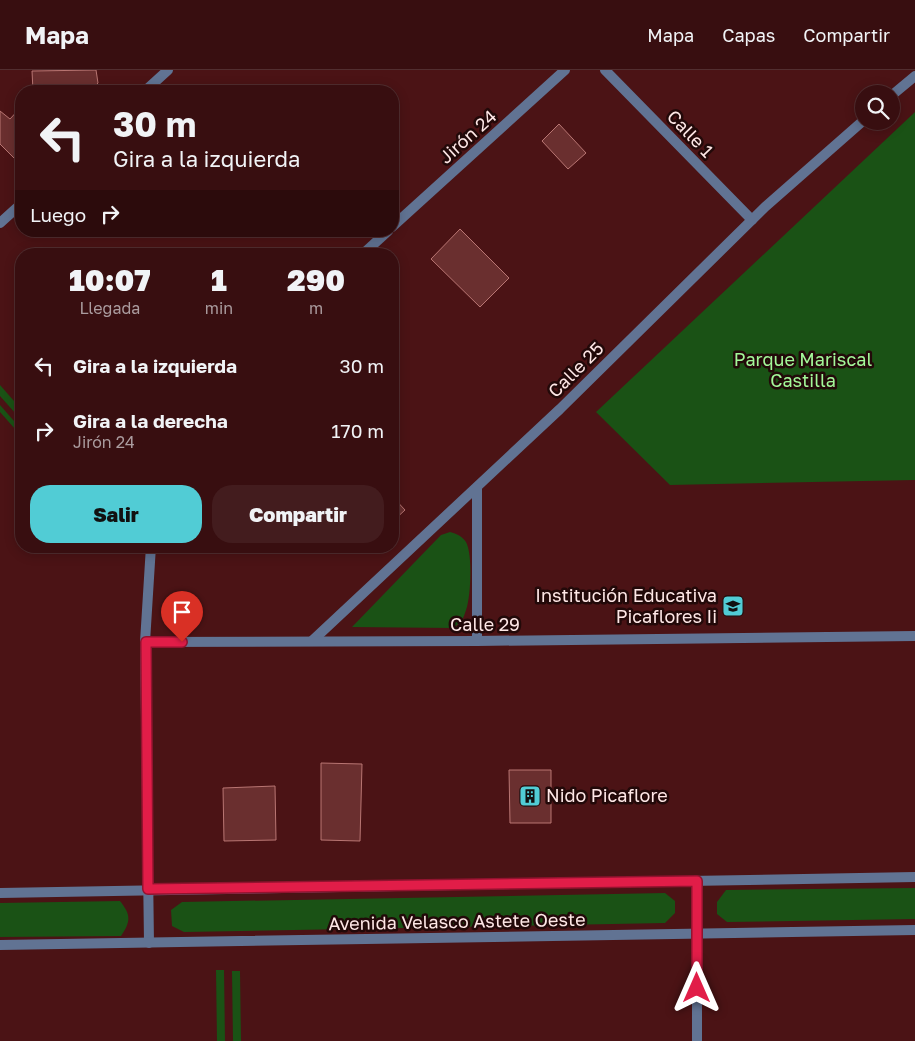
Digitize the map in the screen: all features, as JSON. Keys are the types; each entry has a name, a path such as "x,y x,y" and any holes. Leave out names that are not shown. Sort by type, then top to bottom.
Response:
{"street":[{"path":"153,70 157,81"},
{"path":"152,85 168,70"},
{"name":"Jirón 24","path":"399,221 565,70"},
{"name":"Calle 1","path":"605,70 752,220"},
{"path":"900,88 915,76"},
{"name":"Calle 25","path":"312,641 477,488 752,220 855,128"},
{"path":"0,223 15,209"},
{"path":"370,248 381,237"},
{"path":"476,642 477,488"},
{"path":"149,942 146,642 151,553"},
{"name":"Calle 29","path":"146,642 476,642 915,636"},
{"path":"0,893 915,877"},
{"path":"697,881 698,1041"},
{"name":"Avenida Velasco Astete Oeste","path":"0,945 915,930"}],"green space":[{"name":"Parque Mariscal Castilla","path":"915,112 915,480 670,485 596,412 896,130 900,130 900,126"},
{"path":"0,385 15,402 15,413 0,396"},
{"path":"0,405 15,421 15,429 0,412"},
{"path":"450,532 466,542 470,556 469,599 462,620 459,623 453,628 352,627 441,535"},
{"path":"915,888 915,919 727,922 717,914 717,902 726,890"},
{"path":"665,893 675,901 675,913 665,923 184,932 172,926 171,910 182,902"},
{"path":"120,901 128,914 127,926 121,936 0,937 0,903"},
{"path":"216,970 224,970 225,1041 217,1041"},
{"path":"232,971 240,971 241,1041 233,1041"}],"building":[{"path":"96,70 98,83 96,85 33,85 32,71"},
{"path":"0,111 10,119 15,114 15,159 0,144"},
{"path":"559,124 586,153 568,169 542,141"},
{"path":"460,229 509,278 480,307 431,259"},
{"path":"399,504 405,510 399,516"},
{"path":"321,763 362,764 360,841 321,840"},
{"name":"Nido Picaflore","path":"509,770 551,770 551,823 510,823"},
{"path":"275,786 276,840 224,841 223,788"}],"place":[{"name":"Institución Educativa Picaflores Ii","path":"733,606"},
{"name":"Nido Picaflore","path":"530,796"}],"route":[{"path":"182,642 146,642 148,889 697,881 697,988"}]}
